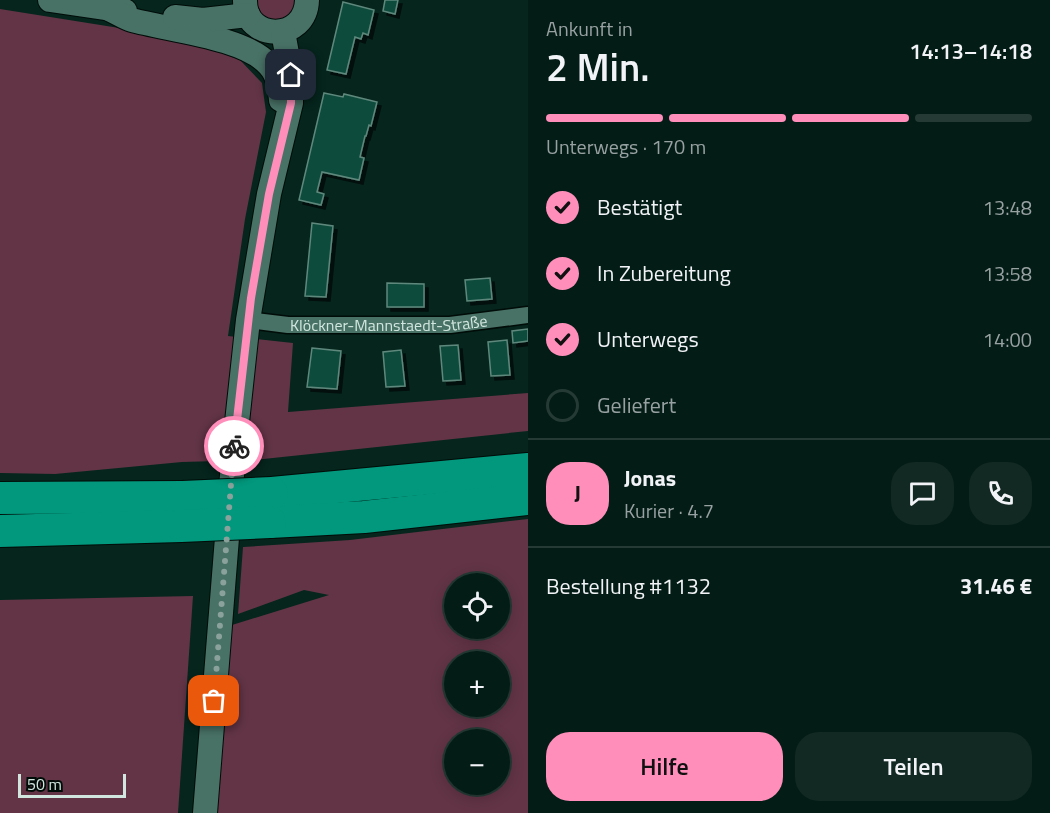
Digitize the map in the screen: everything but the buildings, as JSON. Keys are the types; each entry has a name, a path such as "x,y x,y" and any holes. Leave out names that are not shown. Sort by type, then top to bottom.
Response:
{"highway":[{"path":"0,531 79,528 182,512 271,508 528,469"},
{"path":"0,498 182,512"},
{"path":"271,508 364,517 528,499"},
{"path":"0,525 79,528"}],"street":[{"path":"51,0 111,10 203,20 246,8 254,24 262,30 272,32 283,32 300,21 305,13 307,0"},
{"path":"111,10 130,19 225,42 262,58 271,66 277,79 283,132"},
{"path":"205,813 234,450 248,320 269,194 291,103 291,75 283,32"},
{"name":"Klöckner-Mannstaedt-Straße","path":"248,320 288,325 450,325 528,315"}],"shaded area":[{"path":"253,0 298,0 298,5 283,22 262,19"},
{"path":"0,9 182,38 240,60 262,83 266,112 245,219 228,336 293,343 288,412 528,393 528,431 254,460 182,462 55,474 0,473"},
{"path":"528,519 528,813 217,813 232,625 329,595 304,590 238,614 243,547 350,540"},
{"path":"193,596 178,813 0,813 0,600"}],"way so far":[{"path":"214,701 234,446"}],"route":[{"path":"234,446 254,277 269,194 291,103 291,75"}]}
